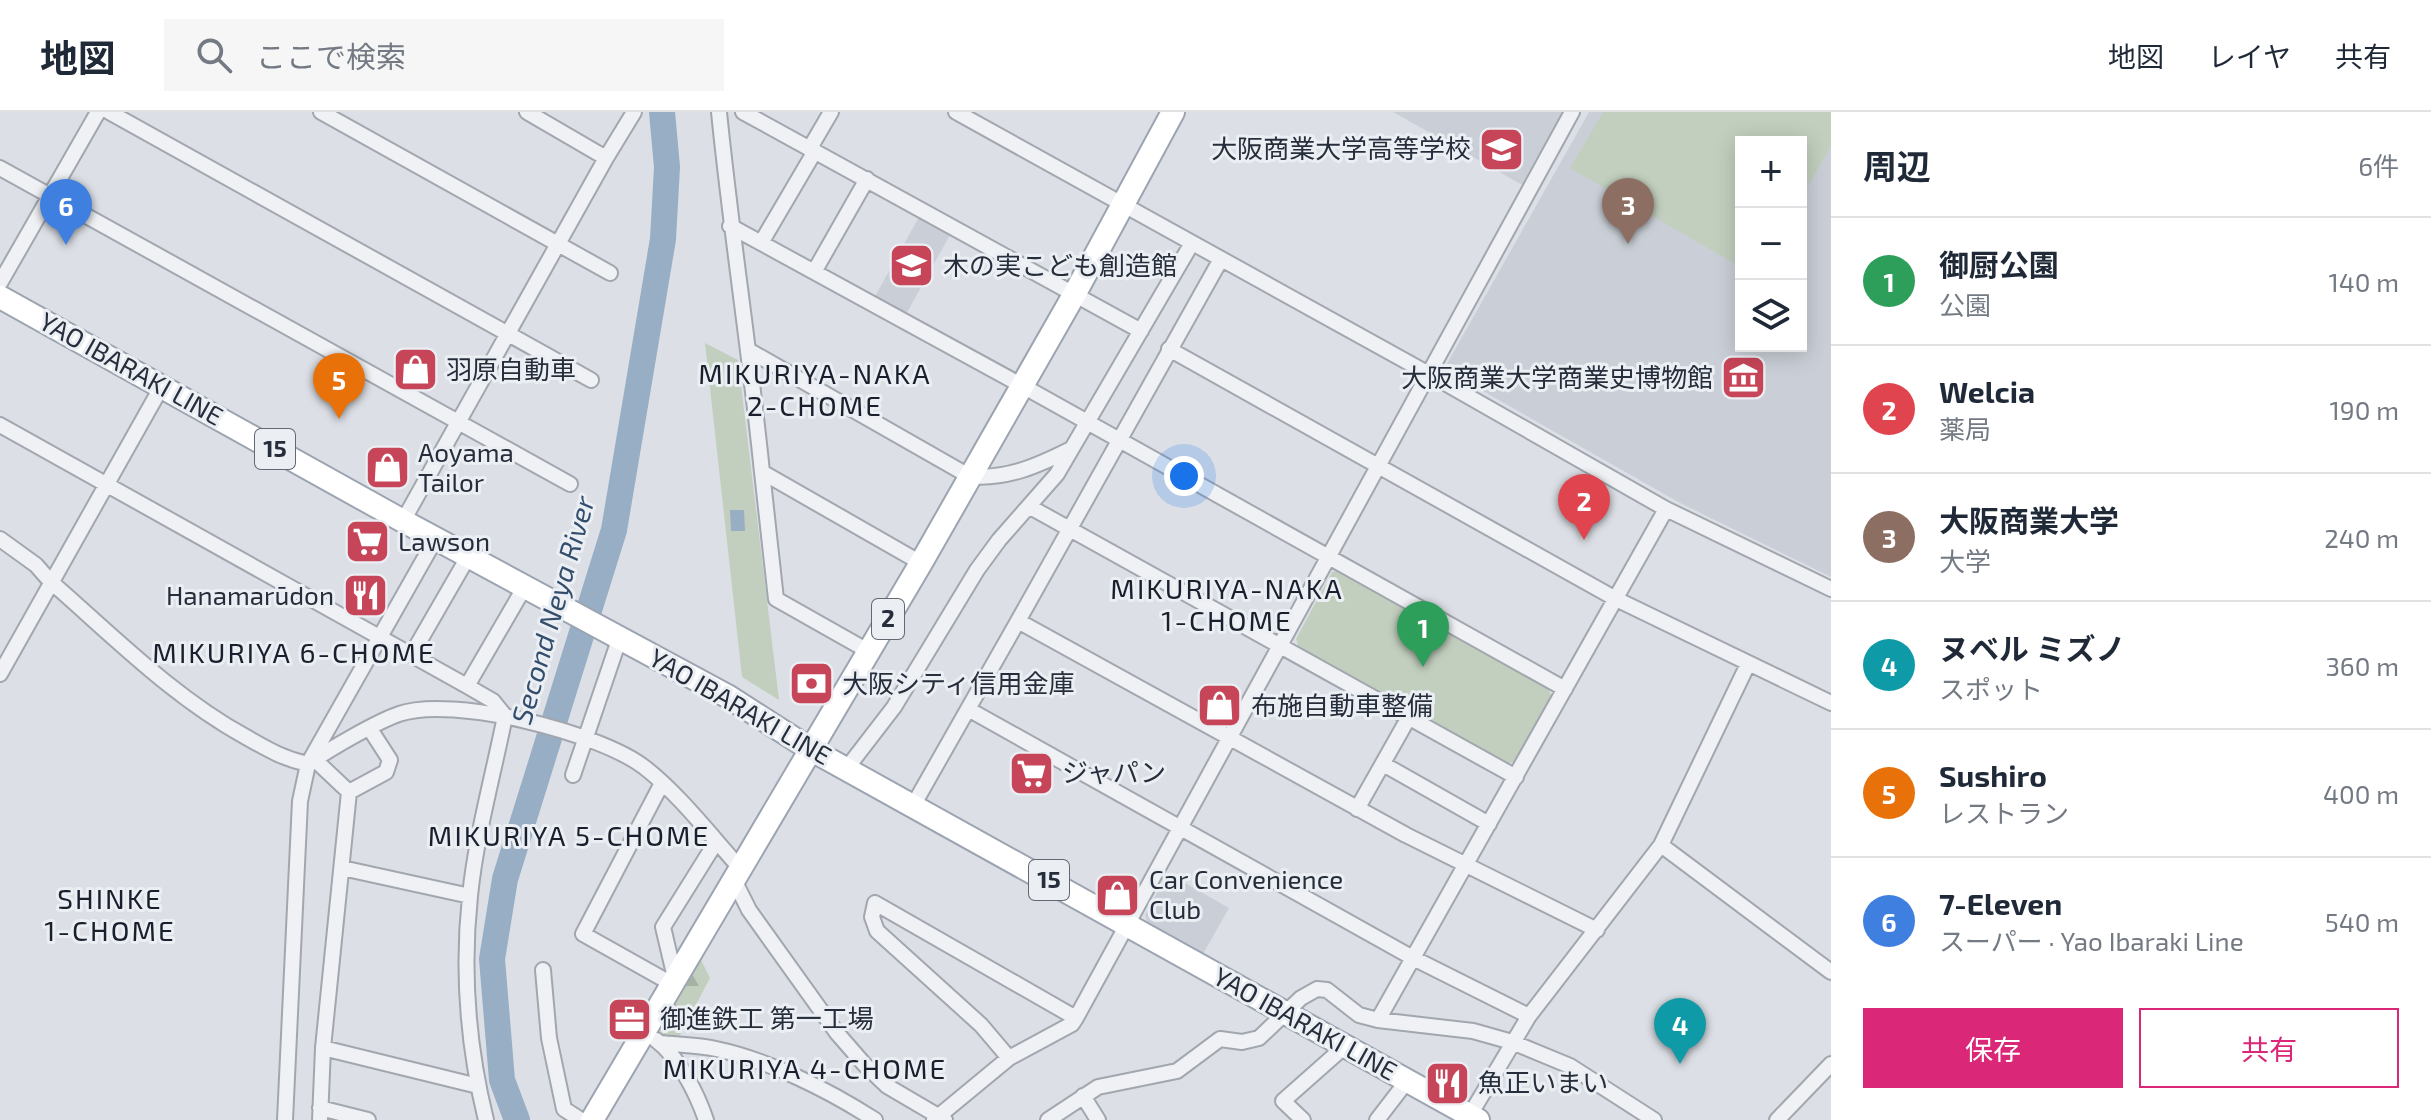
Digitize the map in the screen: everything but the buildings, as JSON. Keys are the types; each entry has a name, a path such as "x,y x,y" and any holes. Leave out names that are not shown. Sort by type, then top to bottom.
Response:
{"main road":[{"name":"2","path":"592,1120 652,1037 674,981 921,563 1074,295 1170,113"},
{"name":"YAO IBARAKI LINE","path":"0,297 524,588 729,697 810,749 914,804 1472,1118"}],"street":[{"path":"0,283 98,112"},
{"path":"109,112 591,380"},
{"path":"321,112 610,273"},
{"path":"527,112 606,158"},
{"path":"719,112 730,226 750,351 776,599 868,651"},
{"path":"743,112 1141,331"},
{"path":"761,243 831,112"},
{"path":"956,112 1666,509 1831,589"},
{"path":"0,539 36,565 168,686 216,721 286,759 311,761 398,714 432,707 478,710 505,716 620,751 662,783 716,842 737,875 749,910 837,1033 887,1086 939,1119 1009,1058 1072,1024 1076,1018 1572,112"},
{"path":"403,521 631,118"},
{"path":"0,168 570,484"},
{"path":"814,272 867,179"},
{"path":"730,226 1565,689"},
{"path":"847,768 894,707 977,570 1074,448 1192,243"},
{"path":"914,804 1221,259"},
{"path":"1169,349 1616,599 1831,703"},
{"path":"750,351 969,476 985,478 1015,472 1039,465 1074,448"},
{"path":"0,674 162,386"},
{"path":"0,425 379,639 412,654 493,701 505,716"},
{"path":"762,472 921,563"},
{"path":"1030,507 1516,777"},
{"path":"1378,1020 1666,509"},
{"path":"285,1120 298,823 311,761 436,538"},
{"path":"412,654 468,557"},
{"path":"467,686 524,588"},
{"path":"1018,621 1463,866 1597,930"},
{"path":"573,775 583,738 619,640"},
{"path":"1472,1118 1529,1016 1661,845 1748,664"},
{"path":"968,709 1413,958 1529,1016"},
{"path":"486,1120 471,1042 467,984 470,896 505,716"},
{"path":"1357,809 1409,717"},
{"path":"349,792 386,772 390,760 370,729"},
{"path":"311,761 349,792"},
{"path":"1383,764 1489,824"},
{"path":"662,783 583,934 674,981"},
{"path":"349,792 323,1048 320,1114 368,1120"},
{"path":"674,981 663,927 716,842"},
{"path":"1661,845 1831,972"},
{"path":"342,868 470,896"},
{"path":"1009,1058 981,1025 877,931 872,917 875,903 1076,1018"},
{"path":"543,970 549,1038 564,1109 581,1120"},
{"path":"1048,1120 1098,1087 1177,1071 1220,1039 1242,1042 1259,1038 1283,1014 1317,989 1327,990 1359,1015 1473,1031 1512,1042 1570,1066 1654,1120"},
{"path":"652,1037 700,1102 706,1120"},
{"path":"652,1037 717,1049 801,1079 875,1120"},
{"path":"1303,1120 1283,1101 1344,1047"},
{"path":"323,1048 478,1086"},
{"path":"1777,1120 1831,1064"},
{"path":"1377,1120 1407,1081"},
{"path":"1083,1096 1098,1120"}],"shaded area":[{"name":"大阪商業大学高等学校","path":"1393,112 1565,112 1524,186"},
{"path":"1589,112 1831,112 1831,577 1680,503 1444,369"},
{"name":"木の実こども創造館","path":"919,217 950,235 905,316 874,298"},
{"path":"1168,873 1229,908 1203,954 1147,922 1145,915"}],"green space":[{"path":"1603,112 1831,112 1831,146 1807,188 1807,136 1735,136 1735,264 1570,168"},
{"path":"705,343 738,360 779,700 742,677"},
{"path":"1339,570 1548,687 1551,696 1514,762 1507,764 1299,648 1296,639 1332,572"},
{"path":"701,960 710,978 677,1041 669,1040 659,1033"}],"water":[{"path":"730,510 744,510 745,531 731,531"}],"waterway":[{"name":"Second Neya River","path":"517,1120 502,1080 492,959 505,879 614,530 663,239 667,167 662,112"}],"place":[{"name":"大阪商業大学高等学校","path":"1502,149"},
{"name":"大阪商業大学","path":"1628,244"},
{"name":"7-Eleven","path":"66,245"},
{"name":"木の実こども創造館","path":"912,266"},
{"name":"羽原自動車","path":"415,370"},
{"name":"大阪商業大学商業史博物館","path":"1744,378"},
{"name":"Sushiro","path":"339,419"},
{"name":"Aoyama Tailor","path":"387,468"},
{"name":"Welcia","path":"1584,540"},
{"name":"Lawson","path":"367,542"},
{"name":"Hanamarūdon","path":"365,596"},
{"name":"御厨公園","path":"1423,667"},
{"name":"大阪シティ信用金庫","path":"811,684"},
{"name":"布施自動車整備","path":"1220,706"},
{"name":"ジャパン","path":"1031,773"},
{"name":"Car Convenience Club","path":"1118,895"},
{"name":"御進鉄工 第一工場","path":"629,1019"},
{"name":"ヌベル ミズノ","path":"1680,1064"},
{"name":"魚正いまい","path":"1447,1083"}],"district":[{"name":"MIKURIYA-NAKA 2-CHOME","path":"815,390"},
{"name":"MIKURIYA-NAKA 1-CHOME","path":"1227,605"},
{"name":"MIKURIYA 6-CHOME","path":"294,653"},
{"name":"MIKURIYA 5-CHOME","path":"569,836"},
{"name":"SHINKE 1-CHOME","path":"110,915"},
{"name":"MIKURIYA 4-CHOME","path":"805,1069"}]}
